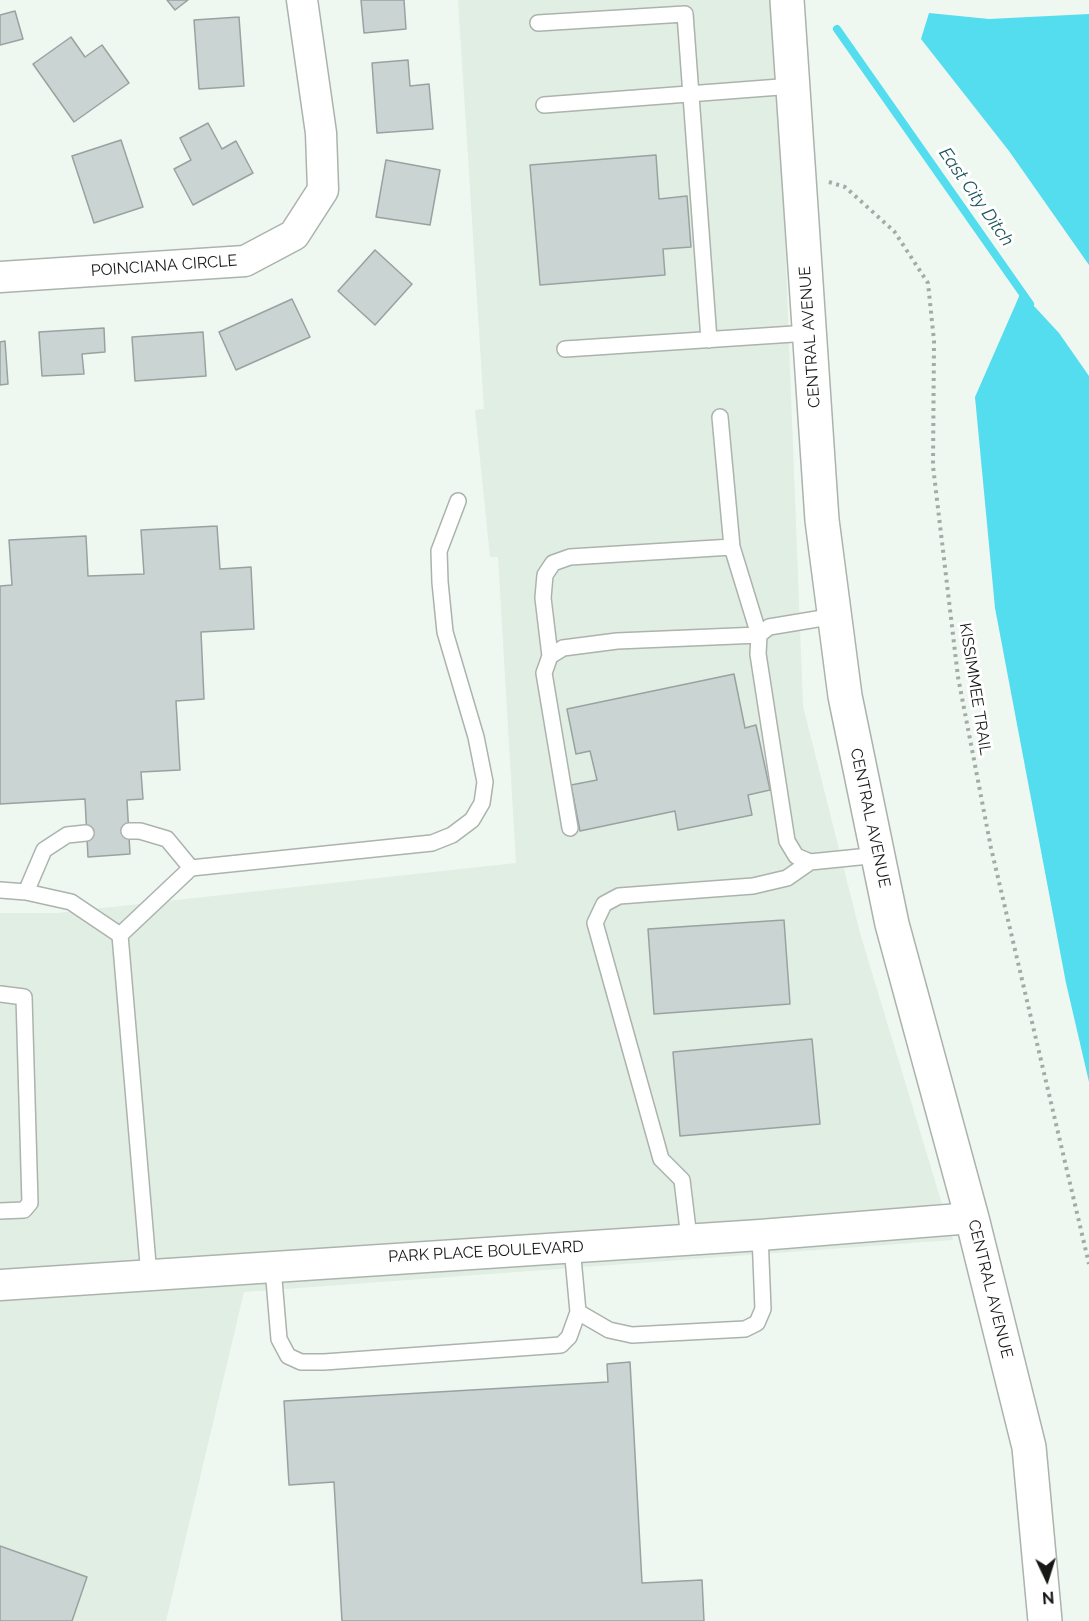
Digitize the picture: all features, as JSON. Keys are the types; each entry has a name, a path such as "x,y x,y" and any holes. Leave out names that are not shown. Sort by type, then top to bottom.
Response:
{"street":[{"name":"POINCIANA CIRCLE","path":"0,277 245,261 294,235 323,189 321,133 302,0"},
{"name":"CENTRAL AVENUE","path":"787,0 822,520 845,696 865,804 880,855 905,978 972,1218 1029,1447 1045,1621"},
{"name":"PARK PLACE BOULEVARD","path":"0,1285 273,1268 360,1259 760,1235 972,1218"}],"lane":[{"path":"538,23 685,14 709,340"},
{"path":"544,105 793,86"},
{"path":"565,349 809,333"},
{"path":"720,417 732,547 759,635 758,654 787,841 796,856 810,862 880,855"},
{"path":"120,935 191,867 432,843 452,835 472,820 482,803 485,782 476,737 445,632 439,551 458,501"},
{"path":"570,828 544,673 550,656 543,598 545,575 553,564 570,557 732,547"},
{"path":"550,656 563,648 617,641 759,635 769,627 835,616"},
{"path":"129,831 140,831 167,839 191,867"},
{"path":"26,892 44,850 68,835 86,833"},
{"path":"689,1238 682,1180 660,1159 595,923 604,904 619,896 753,886 787,878 810,862"},
{"path":"0,890 26,892 71,902 120,935"},
{"path":"120,935 149,1276"},
{"path":"0,994 24,997 30,1203 24,1210 0,1211"},
{"path":"578,1312 609,1330 632,1335 745,1329 757,1323 763,1309 760,1235"},
{"path":"273,1268 279,1339 288,1356 301,1362 561,1344 569,1337 578,1312 572,1247"}],"path":[{"name":"KISSIMMEE TRAIL","path":"799,172 845,186 894,231 928,283 934,341 933,466 958,677 992,848 1089,1264"}],"shaded area":[{"path":"458,0 773,0 780,110 803,706 860,933 942,1204 759,1219 0,1269 0,913 57,913 516,863 498,557 490,557 475,410 484,409"},
{"path":"952,1236 953,1240 244,1292 166,1621 0,1621 0,1301 761,1251"}],"water":[{"path":"929,13 989,19 1089,14 1089,265 1009,151 921,39"},
{"path":"1021,292 1059,333 1089,376 1089,1082 1066,983 995,608 975,397"}],"building":[{"path":"167,0 188,0 175,10"},
{"path":"361,0 404,0 406,29 364,33"},
{"path":"15,11 23,39 0,45 0,15"},
{"path":"239,17 244,86 199,89 194,20"},
{"path":"71,37 85,57 102,45 129,83 74,122 33,64"},
{"path":"408,60 410,86 429,84 433,129 377,133 372,63"},
{"path":"208,123 222,149 236,141 253,173 193,205 174,169 191,160 180,138"},
{"path":"121,140 143,207 94,223 72,156"},
{"path":"656,155 659,199 687,196 691,247 663,249 665,275 540,285 530,165"},
{"path":"386,160 440,170 430,225 376,217"},
{"path":"375,250 412,284 375,325 338,291"},
{"path":"292,299 310,337 236,370 219,332"},
{"path":"104,328 105,352 82,354 84,374 42,376 39,332"},
{"path":"203,332 206,376 135,381 132,337"},
{"path":"5,341 8,384 0,385 0,342"},
{"path":"217,526 220,569 251,567 254,629 201,632 204,699 176,701 180,770 141,772 143,799 127,800 130,854 88,857 85,799 0,804 0,586 12,585 9,540 86,536 88,576 144,574 141,530"},
{"path":"734,674 745,728 756,725 770,790 748,795 752,815 678,830 675,811 580,831 571,785 597,780 590,751 576,754 567,709"},
{"path":"784,920 790,1004 654,1014 648,929"},
{"path":"812,1039 820,1124 680,1136 673,1052"},
{"path":"630,1362 642,1583 702,1580 704,1621 342,1621 334,1482 289,1485 284,1401 608,1382 607,1364"},
{"path":"0,1546 87,1577 72,1621 0,1621"}],"waterway":[{"name":"East City Ditch","path":"837,29 1030,304"}]}
